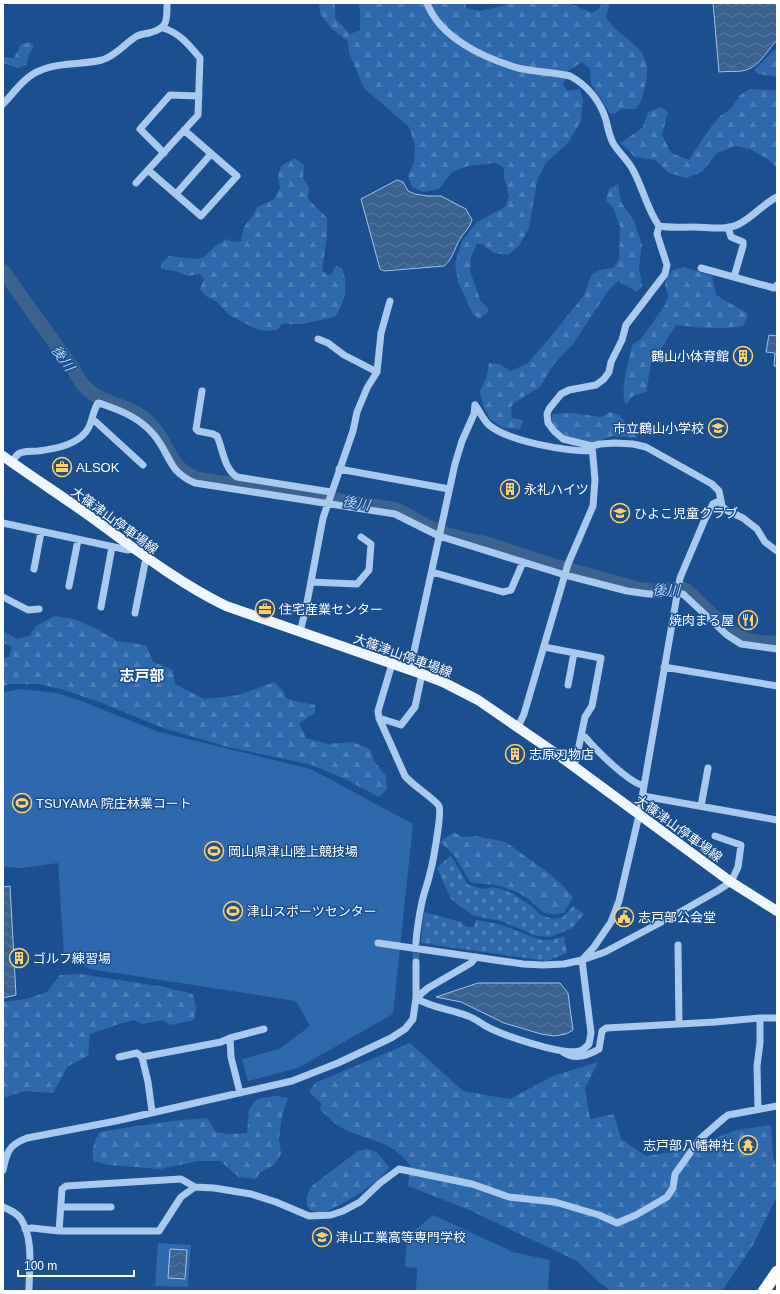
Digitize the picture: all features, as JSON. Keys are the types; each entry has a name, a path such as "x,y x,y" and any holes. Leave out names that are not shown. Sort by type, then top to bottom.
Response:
{"highway":[{"path":"764,1291 777,1272"}],"main road":[{"name":"大篠津山停車場線","path":"3,456 147,559 174,577 220,602 300,632 422,674 443,682 478,700 573,766 731,882 777,911"}],"street":[{"path":"163,28 165,24 167,3"},
{"path":"427,3 430,12 445,31 464,45 487,56 519,68 570,76 576,79 592,94 599,102 614,143 640,182 654,220 659,226 667,228 717,228 737,225 777,197"},
{"path":"3,104 29,76 39,70 53,66 102,60 111,57 139,35 163,28 176,33 188,43 200,58 198,115 136,183"},
{"path":"164,152 140,129 170,95 199,96"},
{"path":"148,170 201,216 212,205 237,176 184,130"},
{"path":"176,194 211,154"},
{"path":"592,448 563,439 548,423 547,414 549,409 561,394 569,390 596,385 604,379 609,372 622,340 626,325 665,274 667,265 657,234 659,226"},
{"path":"728,227 730,237 742,242 743,246 734,278"},
{"path":"701,268 774,288 777,285"},
{"path":"300,632 312,582 319,537 329,498 353,430 358,407 377,372 381,333 390,301"},
{"path":"318,339 328,343 344,355 377,372"},
{"path":"202,391 196,429 198,431 217,436 223,456 233,475 237,477 264,482 395,514 523,562 566,570 627,591 648,594 677,589 727,635 741,644 777,649"},
{"path":"12,462 21,452 48,450 75,441 88,430 98,403 137,419 155,436 175,470 195,483 329,498"},
{"path":"410,670 456,458 474,414 475,405 488,425 515,438 540,444 592,448 600,444 615,443 646,447 712,484 719,491 722,506 726,510 743,518 757,529 765,542 777,552"},
{"path":"92,420 143,465"},
{"path":"518,728 524,714 566,570 593,506 595,480 592,448"},
{"path":"339,469 449,488"},
{"path":"582,960 594,948 611,922 619,901 643,796 677,589 680,578 705,519 713,504 721,500"},
{"path":"3,523 112,547 128,550 134,549"},
{"path":"34,569 41,532"},
{"path":"312,582 357,584 369,570 371,544 361,538"},
{"path":"69,586 78,540"},
{"path":"101,607 112,547"},
{"path":"135,613 147,559"},
{"path":"432,572 503,592 511,590 523,562"},
{"path":"3,597 28,610 39,609"},
{"path":"544,647 601,658 592,706 586,717 576,760 573,766"},
{"path":"568,685 574,653"},
{"path":"392,664 378,711 379,718 404,776 440,808 440,818 430,873 418,920 416,942"},
{"path":"664,667 777,686"},
{"path":"379,718 401,725 415,707 422,674"},
{"path":"581,736 585,737 598,752 614,766 639,785 644,786"},
{"path":"701,806 708,768"},
{"path":"643,796 777,820"},
{"path":"378,944 543,966 564,964 582,960 605,952 682,911 731,882 738,867 741,846 715,836"},
{"path":"678,945 679,1024"},
{"path":"416,998 428,988 471,963 476,957"},
{"path":"563,1052 581,1051 589,1044 591,1033 582,960"},
{"path":"3,1170 6,1156 10,1147 27,1138 292,1081 338,1063 391,1038 405,1029 413,1019 416,998 416,962"},
{"path":"416,998 424,1003 453,1010 471,1017 496,1031 563,1052 569,1056 580,1057 590,1055 599,1049 602,1032 606,1028 777,1018"},
{"path":"758,1109 757,1066 760,1043 760,1018"},
{"path":"119,1057 137,1053 142,1056 221,1042 230,1038 264,1029"},
{"path":"230,1038 231,1056 240,1093"},
{"path":"142,1056 148,1082 152,1112"},
{"path":"59,1231 62,1189 66,1186 181,1179 194,1187 214,1188 250,1194 276,1202 309,1216 331,1216 360,1202 380,1183 399,1169 472,1184 509,1197 555,1202 599,1215 617,1223 636,1215 667,1197 673,1188 675,1174 700,1139 728,1115 777,1106"},
{"path":"25,1229 32,1228 59,1231 160,1231 181,1196 194,1187"},
{"path":"3,1206 17,1215 25,1229 30,1254 29,1291"},
{"path":"61,1207 111,1207"}],"green space":[{"path":"319,3 335,3 335,18 350,34 360,30 359,3 466,3 466,8 481,11 505,5 507,3 569,3 592,13 599,9 602,3 610,3 606,17 613,26 642,53 646,62 647,72 642,98 636,109 622,109 614,114 610,113 591,84 590,69 582,62 568,71 563,85 568,91 580,89 583,100 581,121 568,143 546,163 537,181 529,228 519,246 508,255 494,253 482,244 477,244 471,257 470,271 481,302 489,311 479,319 473,314 458,282 455,263 462,241 477,222 505,207 509,196 504,178 504,168 496,163 468,166 452,172 439,189 423,192 412,187 408,176 414,162 415,145 409,127 364,88 349,53 348,41 333,30 320,14"},
{"path":"30,42 34,46 29,54 26,65 18,68 3,63 3,57 14,58 21,44"},
{"path":"777,47 777,77 758,74 754,70"},
{"path":"749,89 777,91 777,168 769,160 750,149 735,146 717,153 702,172 686,178 669,173 655,160 635,157 621,143 643,127 648,112 661,107 668,112 662,135 671,153 689,160 720,116 732,108 739,96"},
{"path":"295,158 304,165 303,178 309,187 308,199 327,218 327,236 322,271 330,276 336,266 342,268 345,281 345,293 335,317 302,324 282,324 277,330 267,331 256,329 229,315 216,301 207,297 200,289 204,279 200,274 188,276 175,271 161,269 161,264 169,256 197,259 204,257 214,247 226,239 235,242 241,241 244,227 257,207 273,200 280,188 278,176 281,166"},
{"path":"618,184 621,202 634,221 642,245 639,268 642,286 637,292 618,281 608,291 573,344 554,364 540,387 514,403 511,407 512,418 523,420 520,429 503,428 490,419 483,406 480,391 487,376 489,363 500,364 510,371 527,364 584,295 592,274 600,270 613,268 619,259 620,226 613,208 606,200 609,189"},
{"path":"684,267 712,276 716,295 748,314 743,326 710,328 676,325 651,364 646,392 633,396 626,405 624,400 624,384 633,344 641,339 665,305 668,296 665,284 667,277 673,270"},
{"path":"611,412 620,416 638,438 612,436 594,443 564,436 552,425 552,414 572,413 601,417"},
{"path":"54,616 74,619 97,629 117,641 146,645 153,662 173,670 175,684 204,699 239,695 274,682 283,691 286,698 315,705 315,713 299,723 306,738 328,744 353,742 370,749 374,761 386,776 387,789 379,797 345,779 312,765 228,747 163,728 102,703 61,689 38,684 11,684 3,686 3,658 9,657 12,647 3,643 3,631 17,639 29,636 36,626"},
{"name":"津山スポーツセンター","path":"21,689 57,693 84,702 159,732 311,769 413,824 393,1014 298,1068 248,1081 242,1059 279,1049 310,1026 296,1001 90,969 64,955 58,863 21,868 3,867 3,692"},
{"path":"454,832 462,837 475,836 506,842 551,875 573,897 564,913 545,913 530,900 517,892 491,884 470,882 454,855 440,842"},
{"path":"451,855 467,884 482,889 494,887 512,893 530,905 541,915 553,919 563,917 573,906 584,914 572,928 550,937 537,936 501,921 474,916 451,899 437,868"},
{"path":"424,912 461,922 466,927 474,927 476,920 499,924 541,940 552,940 564,936 567,953 547,961 421,943"},
{"path":"80,974 164,987 193,994 196,1009 194,1020 170,1025 163,1020 142,1024 134,1020 90,1034 88,1056 68,1066 53,1093 25,1091 3,1098 3,1002 26,999 47,992 60,975"},
{"path":"410,1043 463,1091 510,1099 553,1076 598,1062 585,1089 590,1119 614,1114 621,1139 646,1156 685,1150 736,1130 771,1125 773,1156 777,1170 777,1196 753,1245 722,1291 611,1291 577,1261 467,1209 408,1186 410,1165 395,1150 379,1142 352,1133 339,1126 320,1110 321,1103 309,1092 315,1083"},
{"path":"275,1096 288,1098 282,1116 279,1137 281,1154 274,1165 261,1172 255,1179 239,1177 220,1161 198,1161 160,1169 109,1165 94,1161 94,1143 99,1133 105,1131 172,1121 207,1118 216,1132 228,1134 247,1133 249,1109 257,1099"},
{"path":"367,1149 378,1153 389,1167 386,1172 371,1185 341,1205 319,1212 309,1209 306,1201 309,1191 313,1185 358,1151"},
{"path":"433,1215 513,1252 550,1260 548,1291 416,1291 417,1268 405,1267 407,1237"},
{"path":"158,1243 191,1245 188,1287 155,1286"}],"water":[{"path":"713,3 777,3 777,41 757,64 747,70 719,72"},
{"path":"397,180 403,182 408,191 415,194 441,196 466,209 472,220 471,223 460,239 453,254 444,266 384,271 380,269 361,199"},
{"path":"769,335 777,336 777,366 774,366 775,353 766,352"},
{"path":"10,886 16,995 3,998 3,887"},
{"path":"478,983 560,983 568,993 573,1030 566,1034 554,1036 541,1034 504,1023 461,1002 436,997"},
{"path":"170,1249 187,1250 185,1279 168,1278"}],"waterway":[{"name":"後川","path":"3,271 84,386 99,397 130,410 145,419 159,435 173,460 187,474 198,479 394,509 435,530 451,536 485,543 552,565 639,589 655,591 681,588 686,590 720,622 740,637 753,641 777,643"}],"tunnel":[{"path":"416,942 416,962"}],"place":[{"name":"鶴山小体育館","path":"743,356"},
{"name":"市立鶴山小学校","path":"718,428"},
{"name":"ALSOK","path":"62,467"},
{"name":"永礼ハイツ","path":"510,489"},
{"name":"ひよこ児童クラブ","path":"620,513"},
{"name":"住宅産業センター","path":"265,609"},
{"name":"焼肉まる屋","path":"748,620"},
{"name":"志原刃物店","path":"515,754"},
{"name":"TSUYAMA 院庄林業コート","path":"22,803"},
{"name":"岡山県津山陸上競技場","path":"214,851"},
{"name":"津山スポーツセンター","path":"233,911"},
{"name":"志戸部公会堂","path":"624,917"},
{"name":"ゴルフ練習場","path":"19,958"},
{"name":"志戸部八幡神社","path":"748,1145"},
{"name":"津山工業高等専門学校","path":"322,1237"}],"district":[{"name":"志戸部","path":"142,676"}]}
